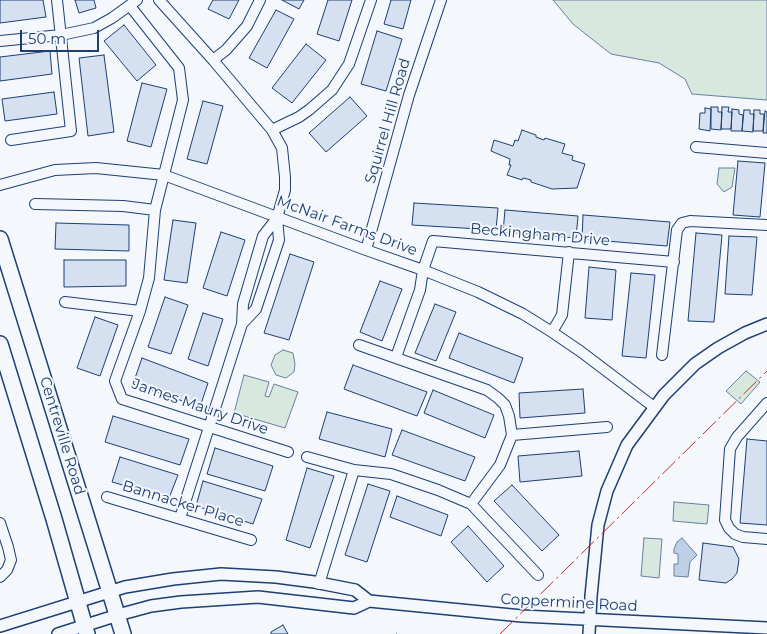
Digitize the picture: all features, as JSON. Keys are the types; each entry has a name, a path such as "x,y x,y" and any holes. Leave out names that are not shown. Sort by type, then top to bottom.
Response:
{"main road":[{"name":"Centreville Road","path":"0,239 123,634"},
{"path":"0,344 86,630"}],"street":[{"path":"12,140 71,131 58,0"},
{"path":"159,0 272,130 282,148 285,177 284,190 277,218 279,240 256,309 242,324"},
{"path":"213,60 237,39 247,26 260,0"},
{"path":"272,130 294,120 332,90 349,64 371,0"},
{"name":"Squirrel Hill Road","path":"366,250 408,96 441,0"},
{"path":"0,41 61,35 94,28 133,3"},
{"name":"James Maury Drive","path":"133,3 179,68 183,100 155,210 149,278 140,311 115,381 122,399 288,452"},
{"path":"696,147 767,153"},
{"name":"McNair Farms Drive","path":"0,184 55,170 96,168 164,175 478,292 523,314 552,332 654,407"},
{"path":"35,204 123,206 155,210"},
{"path":"180,518 242,324 243,304 263,236 277,218"},
{"path":"662,355 677,230 682,223 690,220 767,225"},
{"name":"Beckingham Drive","path":"423,270 433,241 674,262"},
{"path":"552,332 562,315 569,252"},
{"path":"396,357 420,290 423,270"},
{"path":"65,302 140,311"},
{"path":"589,634 594,553 598,525 607,491 627,445 654,407 675,382 695,364 745,333 767,324"},
{"path":"359,345 487,390 505,406 512,435 500,465 471,504"},
{"path":"767,403 736,437 730,449 725,520 734,534 743,537 767,538"},
{"path":"512,435 607,427"},
{"path":"307,457 354,470 391,474 438,490 471,504 538,575"},
{"path":"319,584 354,470"},
{"name":"Bannacker Place","path":"107,497 251,540"},
{"path":"0,523 11,560 7,570 0,577"},
{"name":"Coppermine Road","path":"0,626 111,591 162,581 221,574 276,577 355,590 369,601"},
{"name":"Coppermine Road","path":"58,634 86,630 118,615 151,606 181,602 271,597 354,608 369,601 522,616 767,628"}],"shaded area":[{"path":"553,0 767,0 767,100 692,94 685,79 659,63 611,54 573,24"},
{"path":"719,168 735,168 732,187 724,192 717,184"},
{"path":"283,350 293,353 295,364 294,372 286,378 276,375 271,365 275,355"},
{"path":"746,371 760,382 741,404 726,391"},
{"path":"244,375 269,382 265,396 269,397 274,384 298,392 285,428 234,413"},
{"path":"674,502 709,505 707,524 673,521"},
{"path":"644,538 662,539 659,578 641,576"}],"water":[{"path":"682,538 697,555 690,562 688,577 674,576 674,564 678,564 678,554 674,553 674,549 677,542"}],"building":[{"path":"0,0 43,0 46,17 0,23"},
{"path":"75,0 94,0 96,8 79,13"},
{"path":"213,0 239,0 229,19 208,9"},
{"path":"282,0 304,0 299,9"},
{"path":"328,0 352,0 339,41 317,34"},
{"path":"391,0 411,0 403,29 384,24"},
{"path":"276,10 294,19 267,68 249,58"},
{"path":"124,25 156,65 137,81 104,41"},
{"path":"377,31 402,39 386,91 361,84"},
{"path":"306,44 326,60 292,103 272,88"},
{"path":"50,51 52,74 0,81 0,57"},
{"path":"104,55 114,132 88,136 79,58"},
{"path":"142,83 167,89 151,147 127,141"},
{"path":"54,92 57,114 5,121 2,99"},
{"path":"350,97 367,116 326,152 309,133"},
{"path":"203,101 223,106 207,164 187,159"},
{"path":"711,107 718,107 718,112 722,112 721,130 711,129"},
{"path":"722,107 729,107 728,112 732,112 731,129 721,129"},
{"path":"705,108 711,109 710,131 699,129 700,113 705,113"},
{"path":"732,109 739,110 739,114 743,115 742,131 731,131"},
{"path":"744,110 750,110 750,114 754,114 753,132 742,131"},
{"path":"754,110 760,110 760,114 764,114 763,131 753,131"},
{"path":"765,111 767,112 767,133 763,133"},
{"path":"522,130 544,140 545,138 565,144 562,153 573,156 572,160 585,164 577,188 552,189 531,182 531,180 523,178 522,180 507,175 511,165 509,165 510,159 491,151 494,140 513,146 515,140 518,141"},
{"path":"738,161 765,163 760,217 733,215"},
{"path":"414,203 498,208 496,230 412,225"},
{"path":"505,210 578,216 576,238 503,232"},
{"path":"583,215 670,222 667,246 582,239"},
{"path":"173,220 196,223 187,283 164,280"},
{"path":"56,223 129,225 129,251 55,249"},
{"path":"221,232 245,240 227,296 203,288"},
{"path":"696,233 722,235 714,322 688,321"},
{"path":"729,236 757,237 752,295 725,294"},
{"path":"290,254 314,262 289,340 264,333"},
{"path":"64,260 126,260 126,286 64,287"},
{"path":"589,267 616,270 612,320 585,318"},
{"path":"631,273 655,275 646,358 622,356"},
{"path":"380,281 402,289 382,341 360,332"},
{"path":"165,297 188,305 171,354 148,347"},
{"path":"435,304 456,312 436,361 415,353"},
{"path":"203,313 223,319 208,366 188,359"},
{"path":"95,317 118,325 100,376 77,368"},
{"path":"459,333 523,358 514,383 449,358"},
{"path":"142,358 208,383 200,407 133,384"},
{"path":"353,365 427,392 417,416 344,389"},
{"path":"583,389 585,413 520,418 519,393"},
{"path":"433,390 494,415 485,438 424,413"},
{"path":"327,412 392,429 385,457 319,439"},
{"path":"113,416 189,439 180,465 105,442"},
{"path":"402,430 475,457 465,481 392,455"},
{"path":"747,439 767,441 767,525 740,523"},
{"path":"215,448 273,466 265,491 207,474"},
{"path":"579,451 582,476 520,482 518,456"},
{"path":"120,457 178,475 169,498 112,482"},
{"path":"307,468 334,476 310,548 286,540"},
{"path":"203,481 262,499 253,524 196,506"},
{"path":"368,484 390,491 367,562 345,555"},
{"path":"512,485 559,535 542,551 494,501"},
{"path":"397,496 448,515 441,536 390,517"},
{"path":"468,526 504,566 487,582 451,542"},
{"path":"703,543 733,547 739,559 737,573 732,579 726,583 699,580"},
{"path":"283,625 288,634 271,634 271,632"}],"power":[{"path":"500,634 767,371"}]}
